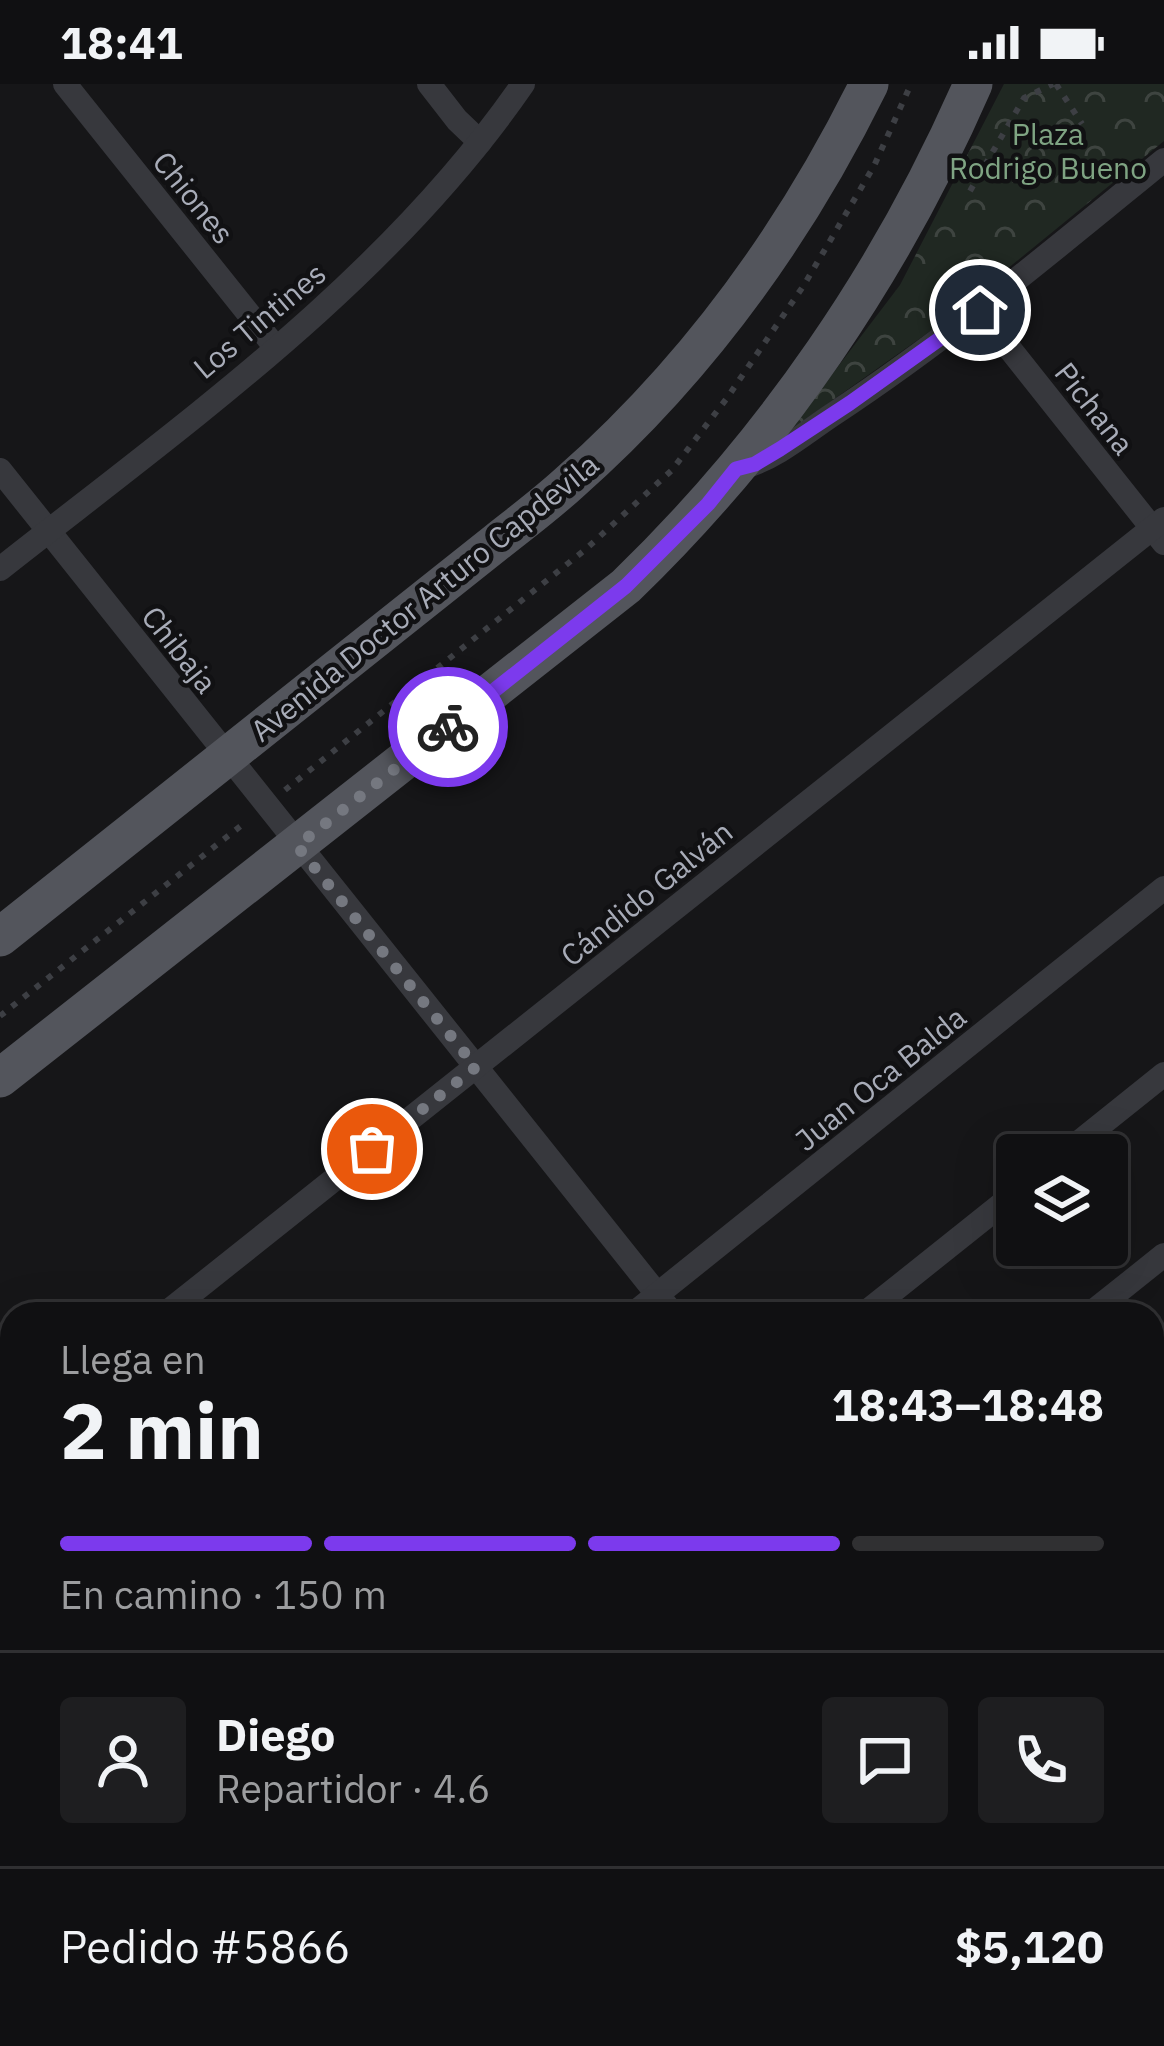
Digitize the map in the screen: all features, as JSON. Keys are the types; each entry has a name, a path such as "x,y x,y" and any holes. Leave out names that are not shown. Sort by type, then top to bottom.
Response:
{"main road":[{"name":"Avenida Doctor Arturo Capdevila","path":"0,937 569,483 681,371 734,307 838,146 869,84"},
{"path":"0,1078 626,586 708,504 854,311 902,230 973,84"}],"street":[{"name":"Chiones","path":"65,84 276,348"},
{"path":"429,84 480,142"},
{"name":"Los Tintines","path":"0,569 276,348 356,277 429,204 523,84"},
{"path":"736,469 780,449 980,310 1164,160"},
{"name":"Pichana","path":"980,310 1160,530"},
{"name":"Chibaja","path":"0,470 663,1302"},
{"name":"Cándido Galván","path":"180,1302 1160,530"},
{"name":"Juan Oca Balda","path":"667,1302 1164,888"},
{"path":"1089,1134 1164,1074"},
{"path":"879,1302 996,1209"},
{"path":"1105,1302 1164,1255"}],"path":[{"path":"970,190 1024,98 1054,84 1082,124"}],"green space":[{"name":"Plaza Rodrigo Bueno","path":"1004,84 1164,84 1164,141 936,327 789,431 900,285"}],"way so far":[{"path":"372,1149 476,1067 297,846 448,727"}],"route":[{"path":"448,727 626,586 736,469 780,449 980,310"}]}
